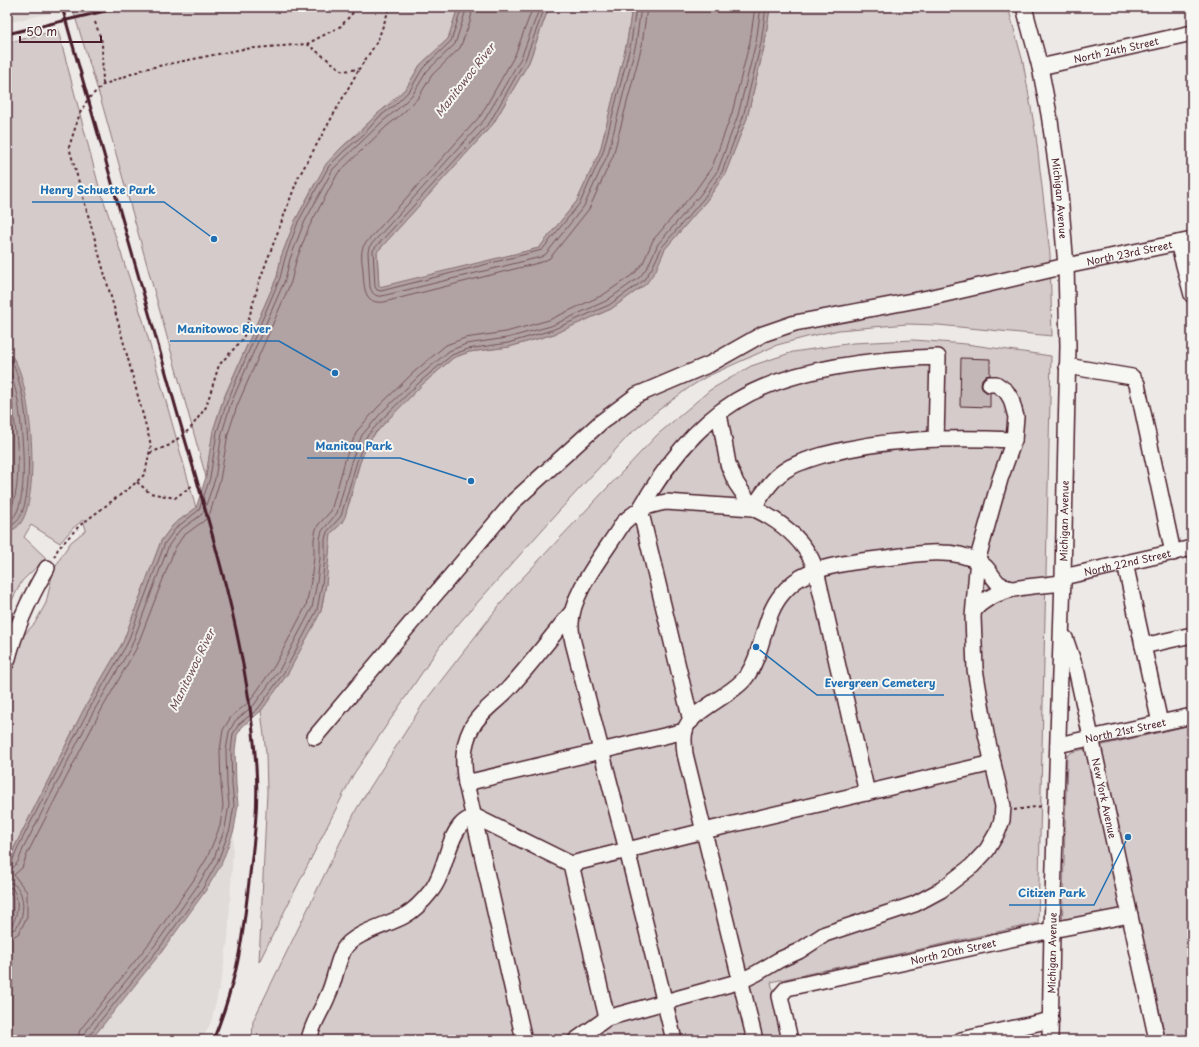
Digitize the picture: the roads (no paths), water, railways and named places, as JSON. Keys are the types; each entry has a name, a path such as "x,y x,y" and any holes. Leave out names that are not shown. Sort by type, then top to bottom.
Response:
{"street":[{"name":"Michigan Avenue","path":"1024,7 1040,67 1050,114 1066,266 1068,346 1062,628 1052,930 1050,1040"},
{"name":"North 24th Street","path":"1040,67 1192,33"},
{"name":"North 23rd Street","path":"315,737 514,501 600,423 637,395 710,364 763,334 795,323 928,298 1066,266 1185,241"},
{"path":"1185,241 1192,295"},
{"path":"674,1040 573,642 570,627 572,612 580,590 623,524 640,509 660,476 678,452 697,432 720,413 735,402 752,393 795,376 821,370 883,361 938,357 936,439"},
{"path":"1067,366 1132,377 1137,384 1173,553"},
{"path":"576,1040 607,1018 741,981 799,951 825,934 915,904 941,890 972,866 987,850 998,831 1004,812 986,734 976,669 974,610 978,561 983,538 1000,479 1014,440 1016,417 1011,399 1006,391 996,384 990,384"},
{"path":"720,413 724,443 731,473 753,508"},
{"path":"753,508 775,478 785,470 797,464 837,452 856,448 936,439 972,438 1014,440"},
{"path":"640,509 666,502 753,508 774,520 794,537 810,556 816,571 867,793"},
{"path":"640,509 688,726 685,754 755,1040"},
{"name":"North 22nd Street","path":"974,610 981,602 990,596 1011,590 1063,580 1192,548"},
{"path":"466,783 601,750 688,726 707,707 746,678 754,662 775,604 790,586 800,578 816,571 846,563 910,555 943,553 978,561 996,581 1002,586 1011,590"},
{"path":"1125,564 1160,723"},
{"path":"7,662 10,649 32,594 47,568"},
{"path":"524,1040 466,783 463,756 466,740 472,727 481,715 510,687 572,612"},
{"name":"New York Avenue","path":"1062,628 1077,673 1158,1040"},
{"path":"1143,646 1192,634"},
{"name":"North 21st Street","path":"1058,745 1192,716"},
{"path":"474,816 571,864 704,830 993,763"},
{"path":"309,1040 313,1026 332,986 344,948 361,935 404,916 424,900 439,878 457,831 462,824 474,816"},
{"path":"571,864 607,1018"},
{"name":"North 20th Street","path":"790,1040 780,996 787,988 1052,930 1130,915"},
{"path":"961,1040 1051,1020"}],"water":[{"path":"458,7 549,7 529,62 493,124 377,252 379,287 539,248 577,201 600,151 627,42 632,7 770,7 765,43 747,118 725,174 707,200 665,249 656,270 646,284 611,309 554,334 509,347 469,352 453,358 424,383 375,433 369,442 356,474 345,517 341,524 331,533 326,584 321,611 288,673 261,711 242,727 237,735 235,750 238,805 234,830 221,865 206,890 163,950 91,1040 7,1040 7,925 13,915 13,896 7,889 7,865 15,846 84,709 123,642 161,541 173,525 196,508 206,477 213,431 223,400 277,277 281,257 295,221 326,164 377,114 393,102 407,87 420,65 448,39"},
{"path":"10,355 18,366 24,389 32,450 31,481 27,507 20,525 7,530 7,356"}],"railway":[{"path":"62,7 223,575 235,623 244,670 256,767 257,798 255,828 243,930 238,959 226,1005 213,1040"},
{"path":"7,34 122,7"}],"place":[{"name":"Henry Schuette Park","path":"214,239"},
{"name":"Manitowoc River","path":"335,373"},
{"name":"Manitou Park","path":"471,481"},
{"name":"Evergreen Cemetery","path":"756,647"},
{"name":"Citizen Park","path":"1128,837"}]}
